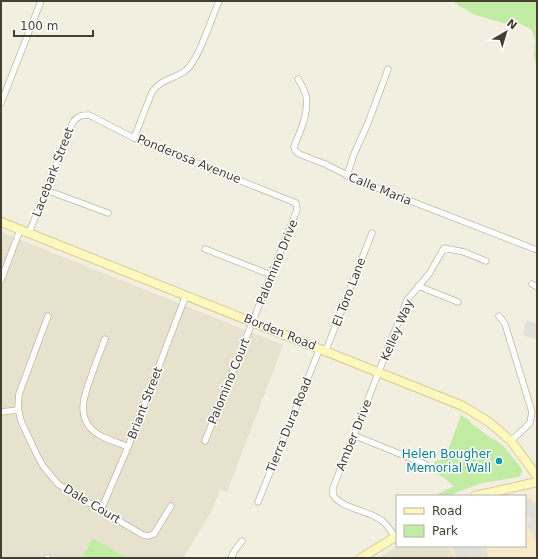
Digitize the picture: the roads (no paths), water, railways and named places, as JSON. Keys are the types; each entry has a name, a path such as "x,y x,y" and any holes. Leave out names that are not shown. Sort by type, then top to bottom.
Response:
{"main road":[{"name":"Borden Road","path":"1,222 253,321 463,406 489,422 511,441 537,476"},
{"path":"479,495 537,482"},
{"path":"361,558 396,536"}],"street":[{"path":"1,103 41,1"},
{"path":"134,138 155,87 163,81 186,70 194,61 219,1"},
{"path":"347,176 354,154 368,123 388,69"},
{"name":"Calle Maria","path":"298,79 306,96 307,108 304,121 294,147 299,154 325,164 347,176 537,250"},
{"name":"Ponderosa Avenue","path":"82,114 89,115 134,138 296,203"},
{"name":"Lacebark Street","path":"29,233 73,122 82,114"},
{"path":"46,190 108,214"},
{"name":"Palomino Drive","path":"253,321 298,210 296,203"},
{"path":"1,280 20,230"},
{"name":"El Toro Lane","path":"323,349 372,233"},
{"name":"Kelley Way","path":"379,372 407,300 429,274 444,248 464,252 486,261"},
{"path":"205,249 271,275"},
{"path":"418,286 458,302"},
{"name":"Briant Street","path":"101,510 128,447 186,295"},
{"name":"Dale Court","path":"48,316 19,394 18,410 21,421 43,466 58,484 66,490 143,535 148,536 154,534 171,506"},
{"path":"499,316 504,324 532,412 530,423 511,441"},
{"name":"Palomino Court","path":"205,441 253,321"},
{"path":"105,339 84,395 82,407 84,417 91,428 99,435 128,447"},
{"name":"Tierra Dura Road","path":"258,502 323,349"},
{"name":"Amber Drive","path":"379,372 333,488 334,498 339,502 380,519 396,536"},
{"path":"1,412 18,410"},
{"path":"353,436 425,464"},
{"path":"231,558 242,541"}],"place":[{"name":"Helen Bougher Memorial Wall","path":"499,461"}]}
